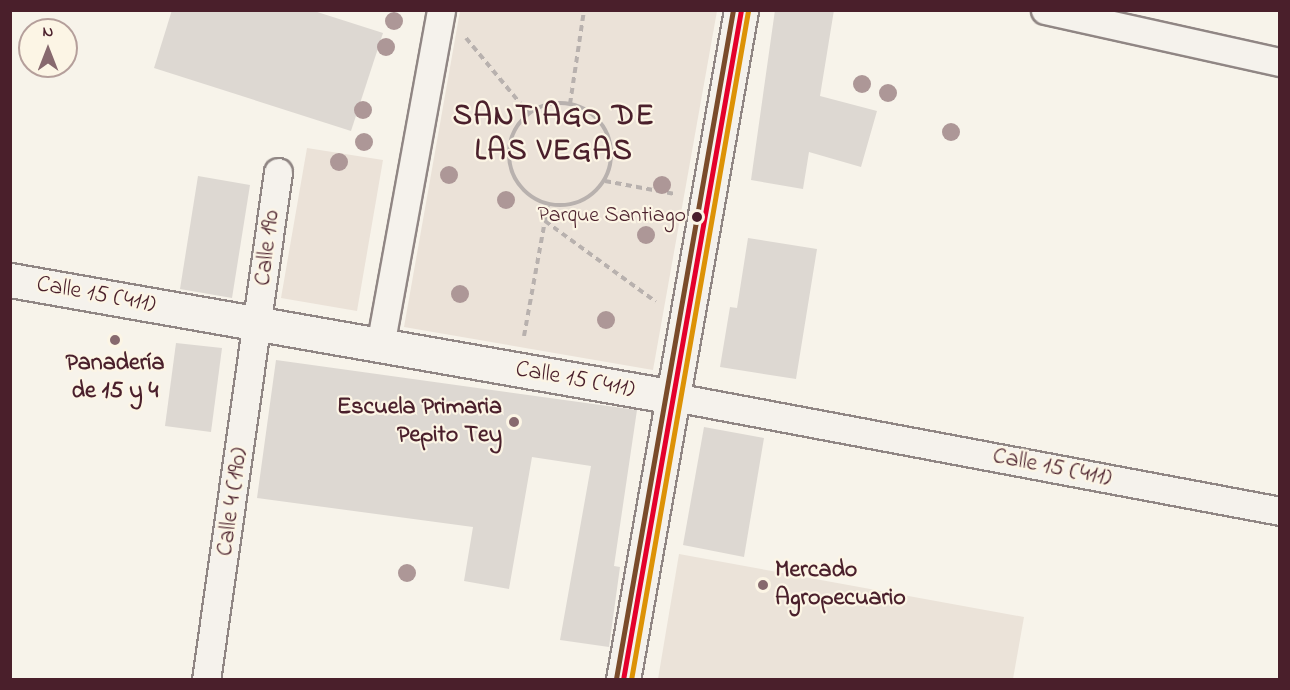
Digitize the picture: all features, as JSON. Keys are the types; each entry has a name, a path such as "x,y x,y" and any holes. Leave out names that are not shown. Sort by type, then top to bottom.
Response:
{"main road":[{"path":"623,680 674,397 690,197 741,10"},
{"name":"Calle 15 (411)","path":"10,280 674,397"}],"street":[{"path":"1045,10 1280,62"},
{"path":"380,346 450,19"},
{"name":"Calle 190","path":"259,324 278,172"},
{"name":"Calle 4 (190)","path":"206,680 259,324"},
{"name":"Calle 15 (411)","path":"674,397 1280,511"}],"path":[{"path":"570,104 584,10"},
{"path":"450,19 529,114"},
{"path":"570,104 595,116 606,130 612,147 605,181 580,202 548,204 520,187 509,157 517,126 529,114 544,105 570,104"},
{"path":"605,181 690,197"},
{"path":"676,183 690,197"},
{"path":"673,205 690,197"},
{"path":"524,340 548,204"},
{"path":"545,220 656,302"},
{"path":"654,313 658,291"},
{"path":"512,338 535,341"}],"shaded area":[{"path":"460,11 717,11 653,370 404,327"},
{"path":"307,148 383,160 357,311 281,298"},
{"name":"Mercado Agropecuario","path":"679,554 1024,617 1013,679 658,679"}],"building":[{"path":"172,10 311,10 383,33 351,131 154,68"},
{"path":"775,10 834,10 820,96 877,111 861,167 809,152 803,189 751,180"},
{"path":"198,176 250,185 232,298 180,289"},
{"path":"748,238 817,249 796,379 720,367 730,307 737,308"},
{"path":"176,343 222,348 211,432 165,426"},
{"path":"276,360 637,410 614,566 620,567 609,647 560,640 591,466 532,457 509,589 464,581 473,527 257,498"},
{"path":"704,427 764,438 744,557 683,545"}],"transit line":[{"path":"616,679 733,10"},
{"path":"623,680 741,10"},
{"path":"631,680 748,11"}],"place":[{"name":"Parque Santiago","path":"697,217"},
{"name":"Panadería de 15 y 4","path":"115,340"},
{"name":"Escuela Primaria Pepito Tey","path":"514,422"},
{"name":"Mercado Agropecuario","path":"763,585"}],"district":[{"name":"SANTIAGO DE LAS VEGAS","path":"554,134"}]}
